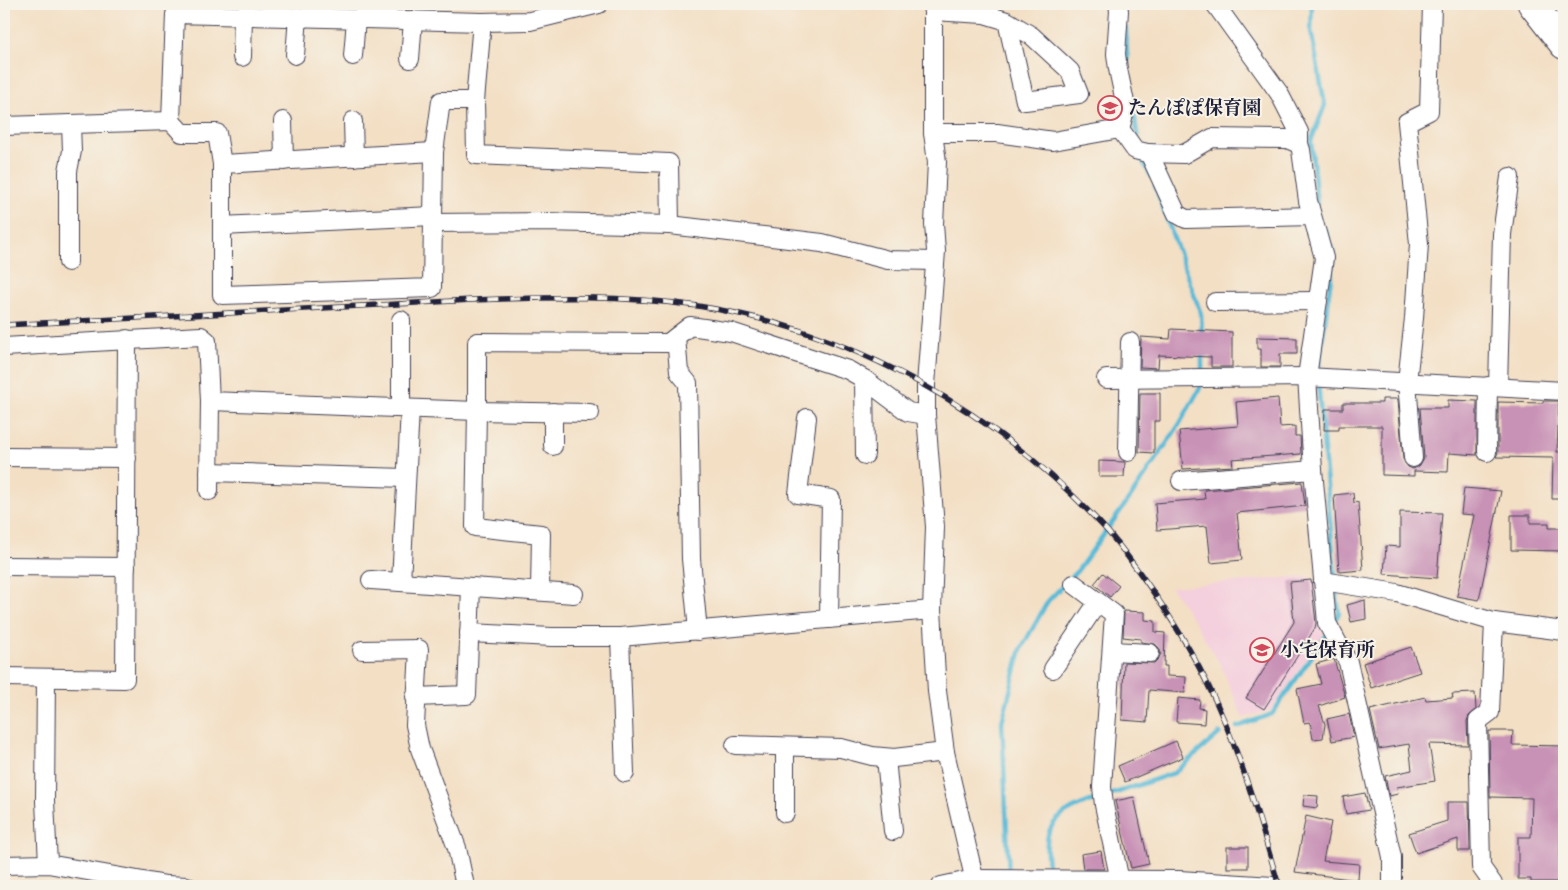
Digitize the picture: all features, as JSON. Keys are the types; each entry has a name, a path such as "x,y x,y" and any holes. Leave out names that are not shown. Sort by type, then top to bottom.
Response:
{"highway":[{"path":"1532,4 1564,45"}],"street":[{"path":"476,101 441,101 434,152 432,288 222,295 222,164 217,134 182,134 171,121 175,14 482,22 530,21 599,4"},
{"path":"1118,4 1116,54 1126,108 1120,129"},
{"path":"1215,4 1279,93 1299,132 1298,144 1301,150 1308,201 1324,258 1307,377 1313,470 1327,623 1348,662 1392,857 1392,886"},
{"path":"1413,458 1407,382 1414,318 1418,244 1407,122 1429,111 1432,4"},
{"path":"975,883 945,752 937,691 932,610 935,527 926,415 926,385 935,262 936,162 933,133 932,8 984,14 1006,21 1032,36 1070,71 1079,94 1025,101 1006,21"},
{"path":"242,57 244,16"},
{"path":"295,56 298,17"},
{"path":"353,56 356,19"},
{"path":"410,59 414,20"},
{"path":"482,22 476,101 476,155 669,163 670,225"},
{"path":"4,126 171,121"},
{"path":"283,121 284,161"},
{"path":"353,121 354,157"},
{"path":"68,262 68,171 72,150 71,124"},
{"path":"933,133 997,132 1052,141 1120,129"},
{"path":"1120,129 1135,150 1149,153 1184,154 1212,138 1287,139 1298,144"},
{"path":"222,164 434,152"},
{"path":"1149,153 1177,214 1186,219 1312,216"},
{"path":"1487,452 1493,387 1502,234 1510,177"},
{"path":"222,226 433,219 670,225 822,243 888,260 935,262"},
{"path":"1215,302 1318,301"},
{"path":"401,320 406,478 401,582"},
{"path":"540,591 541,534 475,527 477,342 668,343 690,326 731,332 848,370 864,379 908,412 926,415"},
{"path":"4,346 201,336 207,341 210,401 209,490"},
{"path":"676,337 679,372 688,383 691,559 698,631"},
{"path":"4,677 125,679 127,339"},
{"path":"1128,452 1130,342"},
{"path":"1106,379 1307,377 1564,391"},
{"path":"864,379 864,455"},
{"path":"210,401 405,409 590,413"},
{"path":"553,446 554,412"},
{"path":"807,418 798,494 831,499 830,619"},
{"path":"4,457 127,458"},
{"path":"1182,481 1313,470"},
{"path":"209,472 406,478"},
{"path":"4,566 126,567"},
{"path":"371,580 574,594"},
{"path":"1323,581 1397,593 1494,622 1564,631"},
{"path":"1074,584 1114,614 1102,786 1104,805 1126,883"},
{"path":"416,697 467,695 471,587"},
{"path":"1053,669 1098,602"},
{"path":"469,634 620,637 932,610"},
{"path":"1493,886 1481,867 1478,721 1490,712 1494,622"},
{"path":"620,637 625,773"},
{"path":"362,650 419,649 415,725 420,749 457,848 465,886"},
{"path":"1112,651 1150,653"},
{"path":"46,678 45,801 48,864"},
{"path":"735,745 841,748 886,758 945,752"},
{"path":"784,746 786,813"},
{"path":"886,758 893,831"},
{"path":"4,865 48,864 166,886 187,886"},
{"path":"941,886 975,883 1126,883 1179,880 1273,886"}],"shaded area":[{"name":"小宅保育所","path":"1306,576 1317,582 1323,635 1271,710 1243,718 1220,664 1171,587"}],"building":[{"path":"1171,329 1232,332 1232,367 1211,367 1211,357 1159,355 1158,368 1140,367 1141,337 1170,339"},
{"path":"1257,337 1297,338 1297,354 1280,354 1280,367 1261,367 1261,349 1257,349"},
{"path":"1140,393 1160,393 1160,421 1154,421 1154,453 1139,452"},
{"path":"1278,398 1280,427 1295,426 1295,436 1300,436 1301,454 1232,459 1233,466 1183,469 1179,431 1238,426 1236,402"},
{"path":"1382,399 1398,399 1403,459 1408,467 1413,469 1419,466 1424,458 1420,408 1448,408 1448,400 1477,401 1477,455 1449,453 1448,472 1414,471 1414,476 1382,475 1382,426 1339,426 1339,430 1324,430 1325,409 1343,409 1343,403 1382,403"},
{"path":"1543,401 1559,401 1557,452 1564,452 1564,499 1552,499 1553,458 1496,457 1498,452 1498,402 1543,403"},
{"path":"1099,461 1125,462 1124,477 1099,477"},
{"path":"1302,482 1305,506 1237,513 1242,560 1211,563 1207,526 1157,530 1155,503 1205,499 1204,490"},
{"path":"1464,488 1501,491 1479,600 1457,596 1474,515 1461,514"},
{"path":"1353,493 1354,503 1358,502 1363,570 1339,572 1334,495"},
{"path":"1400,512 1442,513 1437,578 1384,574 1386,546 1400,547"},
{"path":"1511,515 1530,515 1530,523 1549,523 1549,528 1564,528 1564,551 1511,550"},
{"path":"1103,573 1119,586 1110,597 1094,584"},
{"path":"1311,580 1315,628 1264,709 1246,698 1294,622 1290,582"},
{"path":"1365,600 1366,619 1351,622 1347,605"},
{"path":"1124,611 1145,612 1145,620 1155,621 1155,632 1165,633 1164,666 1167,666 1167,676 1186,677 1185,693 1149,690 1147,722 1122,720 1124,662 1154,663 1161,653 1155,644 1141,642 1141,639 1123,637"},
{"path":"1411,647 1420,672 1371,688 1363,663"},
{"path":"1334,659 1345,697 1319,706 1325,724 1323,738 1313,739 1310,722 1304,723 1297,689 1321,684 1316,664"},
{"path":"1475,693 1476,710 1469,716 1467,721 1468,745 1429,744 1435,781 1397,787 1398,794 1389,796 1385,776 1412,770 1409,744 1379,749 1370,710 1425,697 1426,700 1453,698 1452,694"},
{"path":"1178,698 1200,700 1199,708 1205,709 1204,724 1176,722"},
{"path":"1349,714 1354,737 1332,741 1327,719"},
{"path":"1489,731 1513,731 1512,745 1564,746 1564,776 1561,776 1560,882 1531,882 1531,879 1518,879 1518,837 1531,837 1532,798 1490,797"},
{"path":"1176,741 1183,757 1125,782 1118,766"},
{"path":"1365,793 1369,810 1346,814 1343,797"},
{"path":"1304,795 1318,796 1317,808 1303,806"},
{"path":"1134,797 1149,864 1131,868 1115,801"},
{"path":"1447,802 1469,802 1470,851 1458,851 1458,839 1416,853 1409,833 1447,821"},
{"path":"1306,816 1331,822 1323,861 1359,864 1358,880 1295,872"},
{"path":"1227,847 1248,847 1248,868 1227,868"},
{"path":"1101,851 1104,869 1083,869 1081,854"}],"waterway":[{"path":"1312,4 1311,31 1325,105 1311,141 1317,205"},
{"path":"1126,28 1128,77"},
{"path":"1133,107 1139,144"},
{"path":"1142,156 1143,162 1151,176"},
{"path":"1155,186 1201,314 1202,335"},
{"path":"1318,374 1334,255 1325,229"},
{"path":"1202,353 1202,375"},
{"path":"1318,381 1335,578"},
{"path":"1009,876 1002,722 1021,649 1048,601 1078,570 1132,495 1179,425 1200,388 1201,382"},
{"path":"1333,624 1339,613 1336,588"},
{"path":"1237,727 1272,714 1328,633"},
{"path":"1107,796 1174,773 1220,733"},
{"path":"1049,875 1047,843 1048,834 1052,826 1065,813 1082,804 1100,798"}],"railway":[{"path":"4,325 472,300 614,298 670,302 755,318 810,334 864,355 917,381 967,411 1014,445 1059,482 1118,544 1150,587 1199,666 1239,757 1279,886"}],"place":[{"name":"たんぽぽ保育園","path":"1110,108"},
{"name":"小宅保育所","path":"1262,650"}]}
